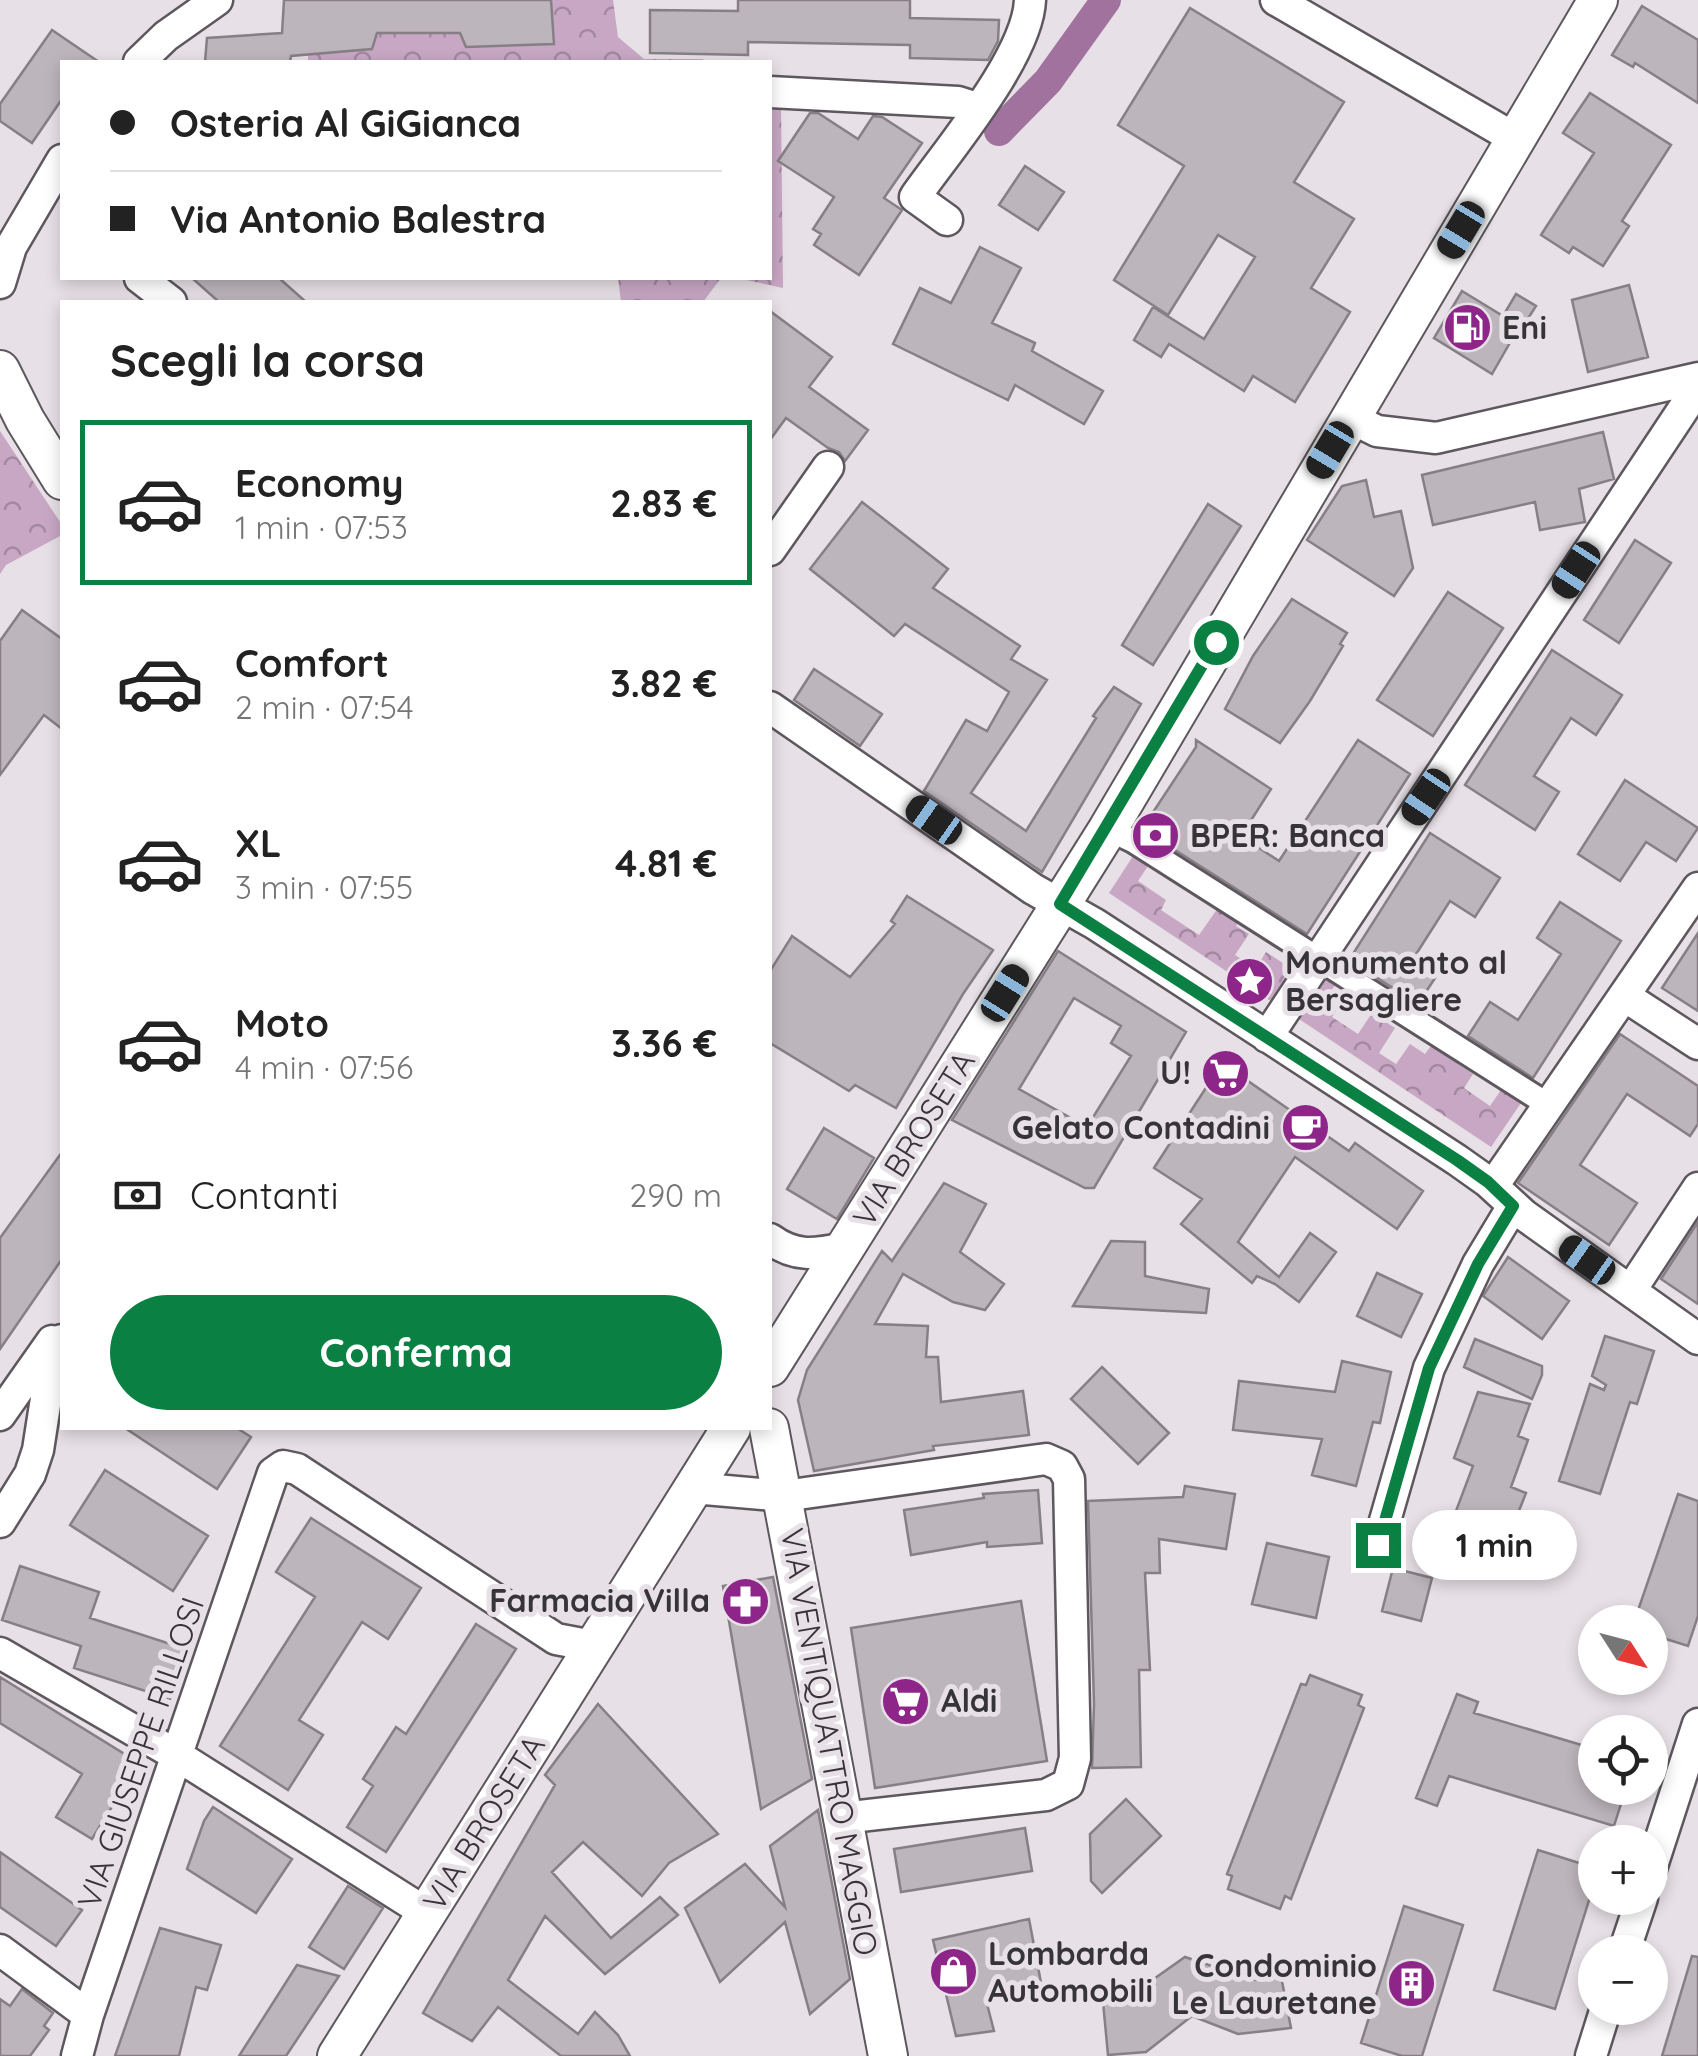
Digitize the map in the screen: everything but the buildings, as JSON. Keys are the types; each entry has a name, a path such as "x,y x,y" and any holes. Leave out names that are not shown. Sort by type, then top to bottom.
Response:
{"street":[{"path":"140,60 166,36 217,0"},
{"path":"947,220 915,197 1016,49 1030,14 1030,0"},
{"path":"1276,0 1514,138"},
{"name":"VIA BROSETA","path":"772,1364 1108,829 1598,0"},
{"path":"772,92 958,102 977,108"},
{"path":"0,282 11,247 60,163"},
{"path":"0,222 15,218 38,196"},
{"path":"143,280 169,300"},
{"path":"0,370 60,477"},
{"path":"1350,417 1377,431 1436,438 1698,378"},
{"path":"1266,1037 1698,387"},
{"path":"772,547 828,467"},
{"path":"772,708 1503,1196 1698,1338"},
{"path":"1108,829 1134,841 1550,1106"},
{"path":"1378,1545 1429,1368 1478,1264 1503,1196 1550,1106 1698,888"},
{"path":"1626,997 1698,1044"},
{"path":"1631,1290 1698,1188"},
{"name":"VIA BROSETA","path":"772,1240 789,1253 846,1248"},
{"path":"0,1415 60,1329"},
{"path":"0,1522 30,1474 38,1450 49,1379 60,1346"},
{"path":"0,1424 38,1438"},
{"name":"VIA BROSETA","path":"337,2056 693,1488 724,1430"},
{"name":"VIA VENTIQUATTRO MAGGIO","path":"769,1430 888,2056"},
{"path":"693,1488 784,1496 1046,1459 1062,1466 1070,1479 1075,1758 1068,1784 1046,1795 842,1818"},
{"name":"VIA GIUSEPPE RILLOSI","path":"77,2056 273,1473 284,1466 297,1469 556,1639 594,1646"},
{"path":"0,1653 178,1756 428,1914"},
{"path":"1665,1825 1698,1724"},
{"path":"0,1950 88,2015"},
{"path":"1591,2056 1601,2025"}],"green space":[{"path":"551,0 613,0 618,37 644,59 703,60 308,60 308,54 372,49 377,33 460,33 466,47 553,44"},
{"path":"772,105 781,105 783,288 746,280 772,280"},
{"path":"618,280 720,280 704,300 621,300"},
{"path":"0,431 60,522 60,536 6,565 0,574"},
{"path":"1135,853 1150,863 1138,881 1166,900 1161,910 1199,935 1220,905 1240,919 1236,926 1249,934 1235,955 1256,968 1266,952 1292,969 1271,1001 1109,893"},
{"path":"1323,971 1338,981 1325,1000 1337,1009 1332,1017 1358,1034 1372,1013 1395,1028 1379,1053 1396,1064 1410,1044 1425,1054 1436,1039 1463,1057 1458,1064 1473,1074 1464,1088 1490,1106 1501,1090 1521,1103 1491,1147 1293,1015"}],"waterway":[{"path":"999,131 1048,81 1106,0"}],"place":[{"name":"Eni","path":"1467,328"},
{"name":"BPER: Banca","path":"1155,836"},
{"name":"Monumento al Bersagliere","path":"1250,981"},
{"name":"U!","path":"1226,1073"},
{"name":"Gelato Contadini","path":"1305,1128"},
{"name":"Farmacia Villa","path":"745,1601"},
{"name":"Aldi","path":"906,1701"},
{"name":"Lombarda Automobili","path":"953,1972"},
{"name":"Condominio Le Lauretane","path":"1412,1984"}],"route":[{"path":"1216,642 1060,904 1457,1160 1513,1206 1478,1264 1429,1368 1378,1545"}]}
